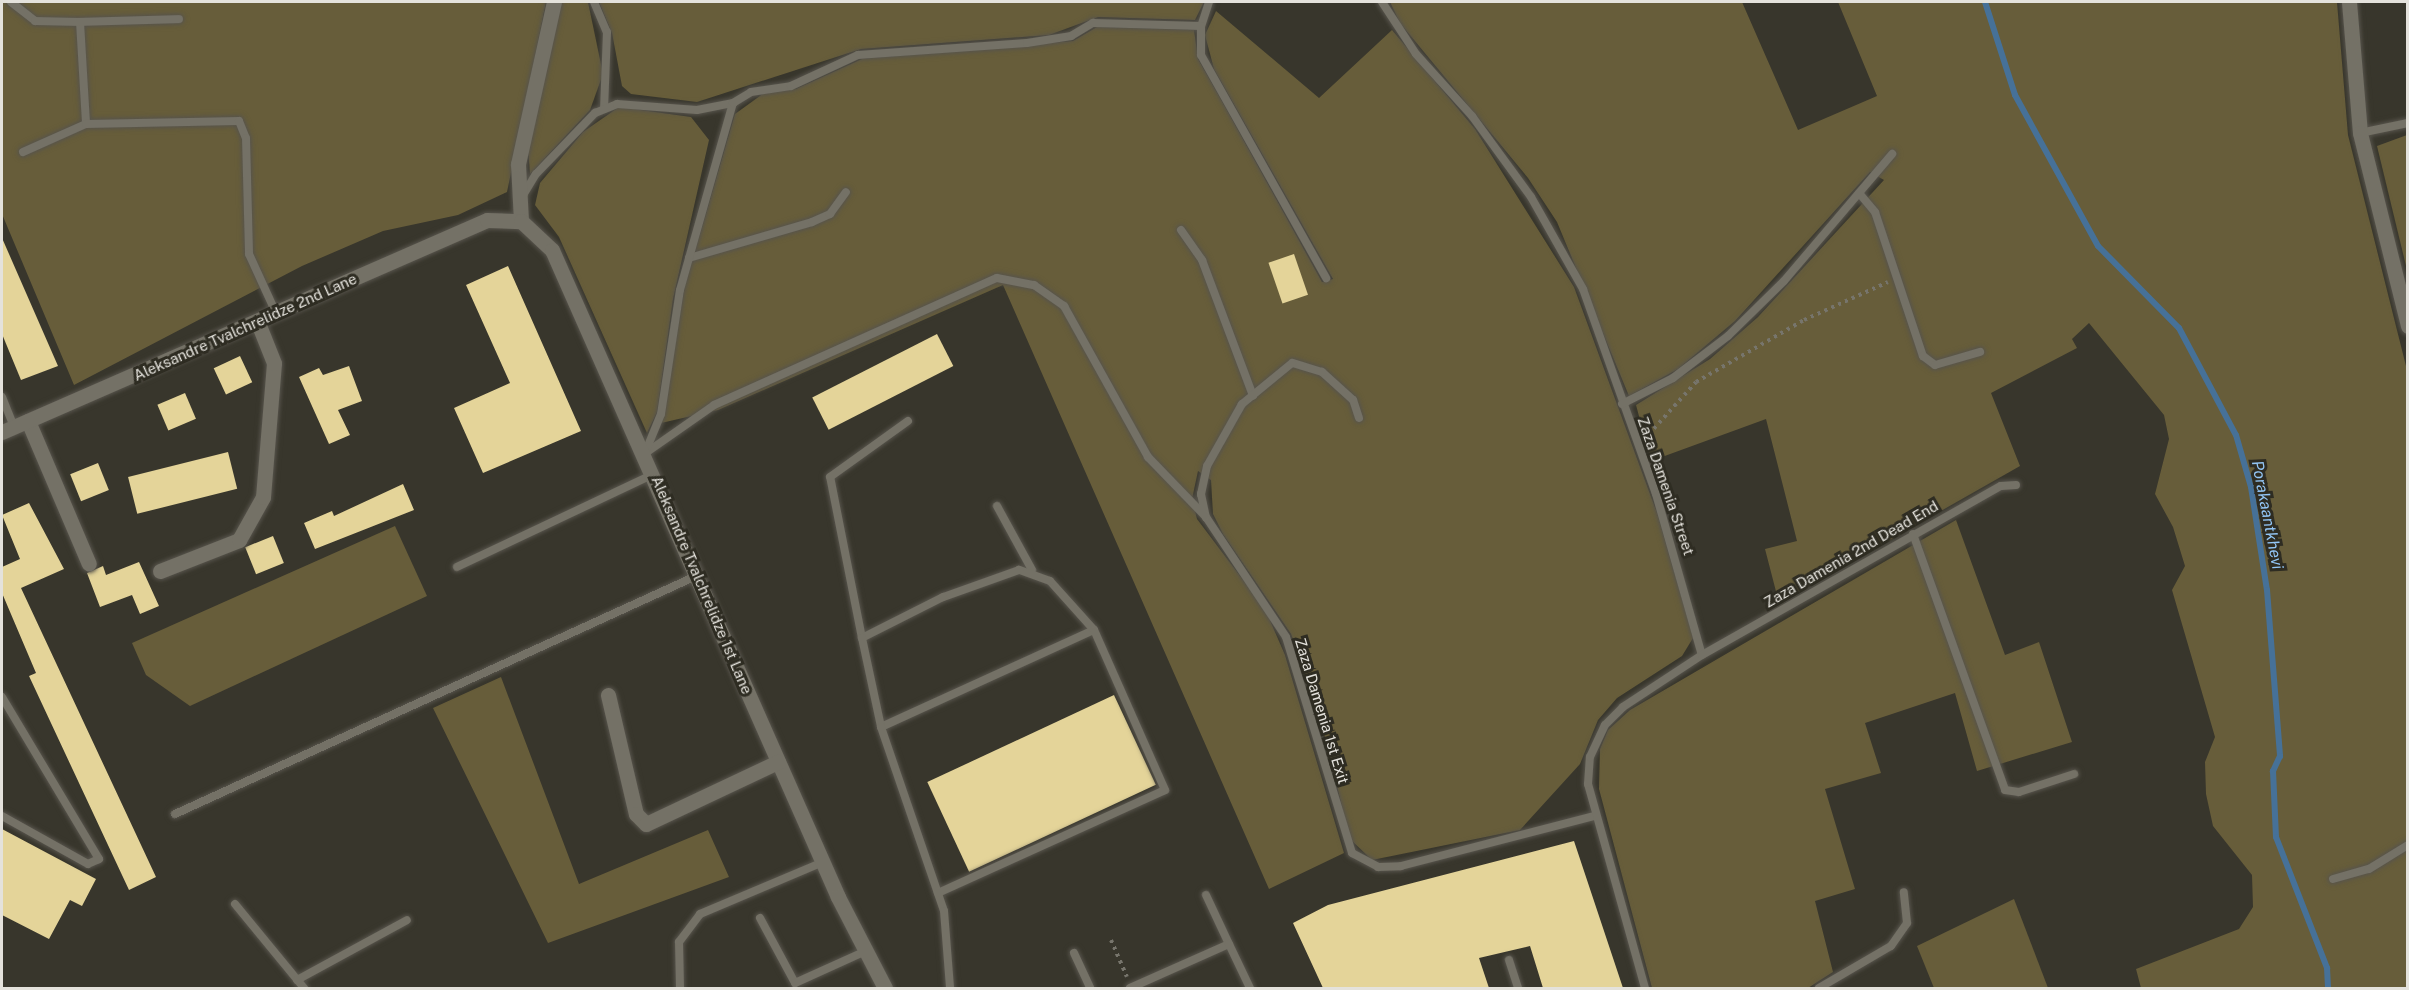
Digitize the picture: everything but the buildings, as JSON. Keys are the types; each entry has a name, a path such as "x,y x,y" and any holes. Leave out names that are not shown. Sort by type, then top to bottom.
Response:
{"street":[{"path":"522,221 518,164 554,2"},
{"path":"2349,2 2360,133 2408,326"},
{"name":"Aleksandre Tvalchrelidze 2nd Lane","path":"14,427 258,323 487,220 522,221"},
{"name":"Aleksandre Tvalchrelidze 1st Lane","path":"522,221 552,250 645,453 823,862 885,988"},
{"path":"160,571 239,540 263,497 274,363 258,323"},
{"path":"14,427 89,564"},
{"path":"608,695 636,814 646,824 778,762"}],"lane":[{"path":"11,2 35,21 179,19"},
{"path":"594,2 607,32 604,109"},
{"path":"1209,2 1201,26 1201,54 1326,278"},
{"name":"Zaza Damenia Street","path":"1382,2 1416,54 1472,116 1531,197 1583,289 1681,570 1702,655"},
{"path":"80,22 86,124"},
{"path":"521,198 536,174 604,109 617,104 697,110 733,103 751,92 791,87 858,55 1027,43 1071,36 1093,23 1201,26"},
{"path":"645,453 661,414 689,258 733,103"},
{"path":"23,152 86,124 239,121 246,138 249,254 276,315"},
{"path":"2360,133 2408,123"},
{"path":"1622,404 1673,378 1728,336 1784,281 1892,154"},
{"path":"689,258 812,222 830,214 846,192"},
{"path":"1859,193 1875,212 1923,356 1935,364 1980,352"},
{"path":"1181,230 1202,260 1253,396"},
{"path":"645,453 714,405 997,278 1034,285 1064,306 1148,457 1206,517"},
{"name":"Zaza Damenia 1st Exit","path":"1359,418 1353,400 1305,363 1292,363 1253,396 1207,466 1201,495 1206,517 1286,637 1346,841 1364,862 1401,866 1595,816"},
{"path":"2,397 14,427"},
{"path":"908,421 830,477 880,727 938,893 950,988"},
{"path":"457,567 654,474"},
{"name":"Zaza Damenia 2nd Dead End","path":"1702,655 2001,486 2016,485"},
{"path":"938,893 1165,790 1094,630 1050,581 1032,570 998,506"},
{"path":"1913,534 2006,790 2019,792 2074,774"},
{"path":"862,638 985,580 1032,570"},
{"path":"175,814 698,575"},
{"path":"880,727 1094,630"},
{"path":"1645,988 1595,816 1590,757 1605,725 1623,707 1702,655"},
{"path":"2,697 99,859 88,864 2,816"},
{"path":"2334,879 2369,868 2408,845"},
{"path":"680,988 679,942 700,914 823,862"},
{"path":"1819,988 1892,946 1907,923 1904,892"},
{"path":"1206,895 1250,988"},
{"path":"235,904 304,988"},
{"path":"760,918 795,983 866,951"},
{"path":"297,980 407,920"},
{"path":"1131,988 1229,944"},
{"path":"1074,953 1090,988"},
{"path":"1509,960 1518,988"}],"path":[{"path":"1638,445 1696,382 1804,320 1896,279"},
{"path":"1111,940 1131,988"}],"shaded area":[{"path":"2,2 546,2 507,192 458,215 383,231 302,266 74,385 2,214"},
{"path":"560,2 588,2 603,74 590,110 530,174 528,146"},
{"path":"599,2 1204,2 1195,20 1098,17 1049,35 861,49 697,102 631,94 622,86 612,33"},
{"path":"1390,2 1742,2 1798,130 1877,96 1838,2 2337,2 2348,135 2407,370 2407,988 2141,988 2136,969 2239,929 2253,907 2252,875 2213,826 2206,794 2205,762 2215,737 2172,590 2185,566 2173,527 2155,494 2169,439 2164,415 2089,323 2072,339 2077,348 1991,393 2020,466 1779,603 1765,549 1797,541 1766,419 1651,461 1636,405 1710,359 1758,317 1884,180 1870,172 1735,321 1678,369 1629,396 1557,222 1528,178 1400,23"},
{"path":"1216,11 1319,98 1392,30 1475,129 1574,287 1657,513 1693,638 1682,656 1617,698 1598,720 1580,764 1520,830 1372,860 1350,839 1325,737 1291,634 1223,534 1213,514 1211,480 1198,471 1192,499 1197,519 1265,609 1285,655 1344,853 1269,889 1003,285 718,410 661,423 685,286 735,114 764,93 796,89 862,59 1073,41 1097,27 1194,30 1198,59 1322,282 1333,279 1214,69 1205,35"},
{"path":"619,107 691,117 709,140 673,299 657,412 647,433 559,237 535,205 540,183 583,132"},
{"path":"2408,136 2407,270 2377,146"},
{"path":"1956,520 2005,655 2039,642 2072,742 1977,771 1955,693 1865,723 1881,773 1825,789 1855,889 1815,901 1833,972 1808,988 1652,988 1599,789 1600,749 1608,730 1630,710"},
{"path":"395,526 427,596 190,706 146,675 132,643"},
{"path":"501,677 579,884 708,830 729,877 548,943 433,708"},
{"path":"2014,899 2048,988 1934,988 1917,946"}],"waterway":[{"name":"Porakaantkhevi","path":"1985,2 2015,95 2098,246 2179,328 2236,435 2251,487 2267,590 2280,756 2273,771 2276,837 2327,968 2328,988"}]}
